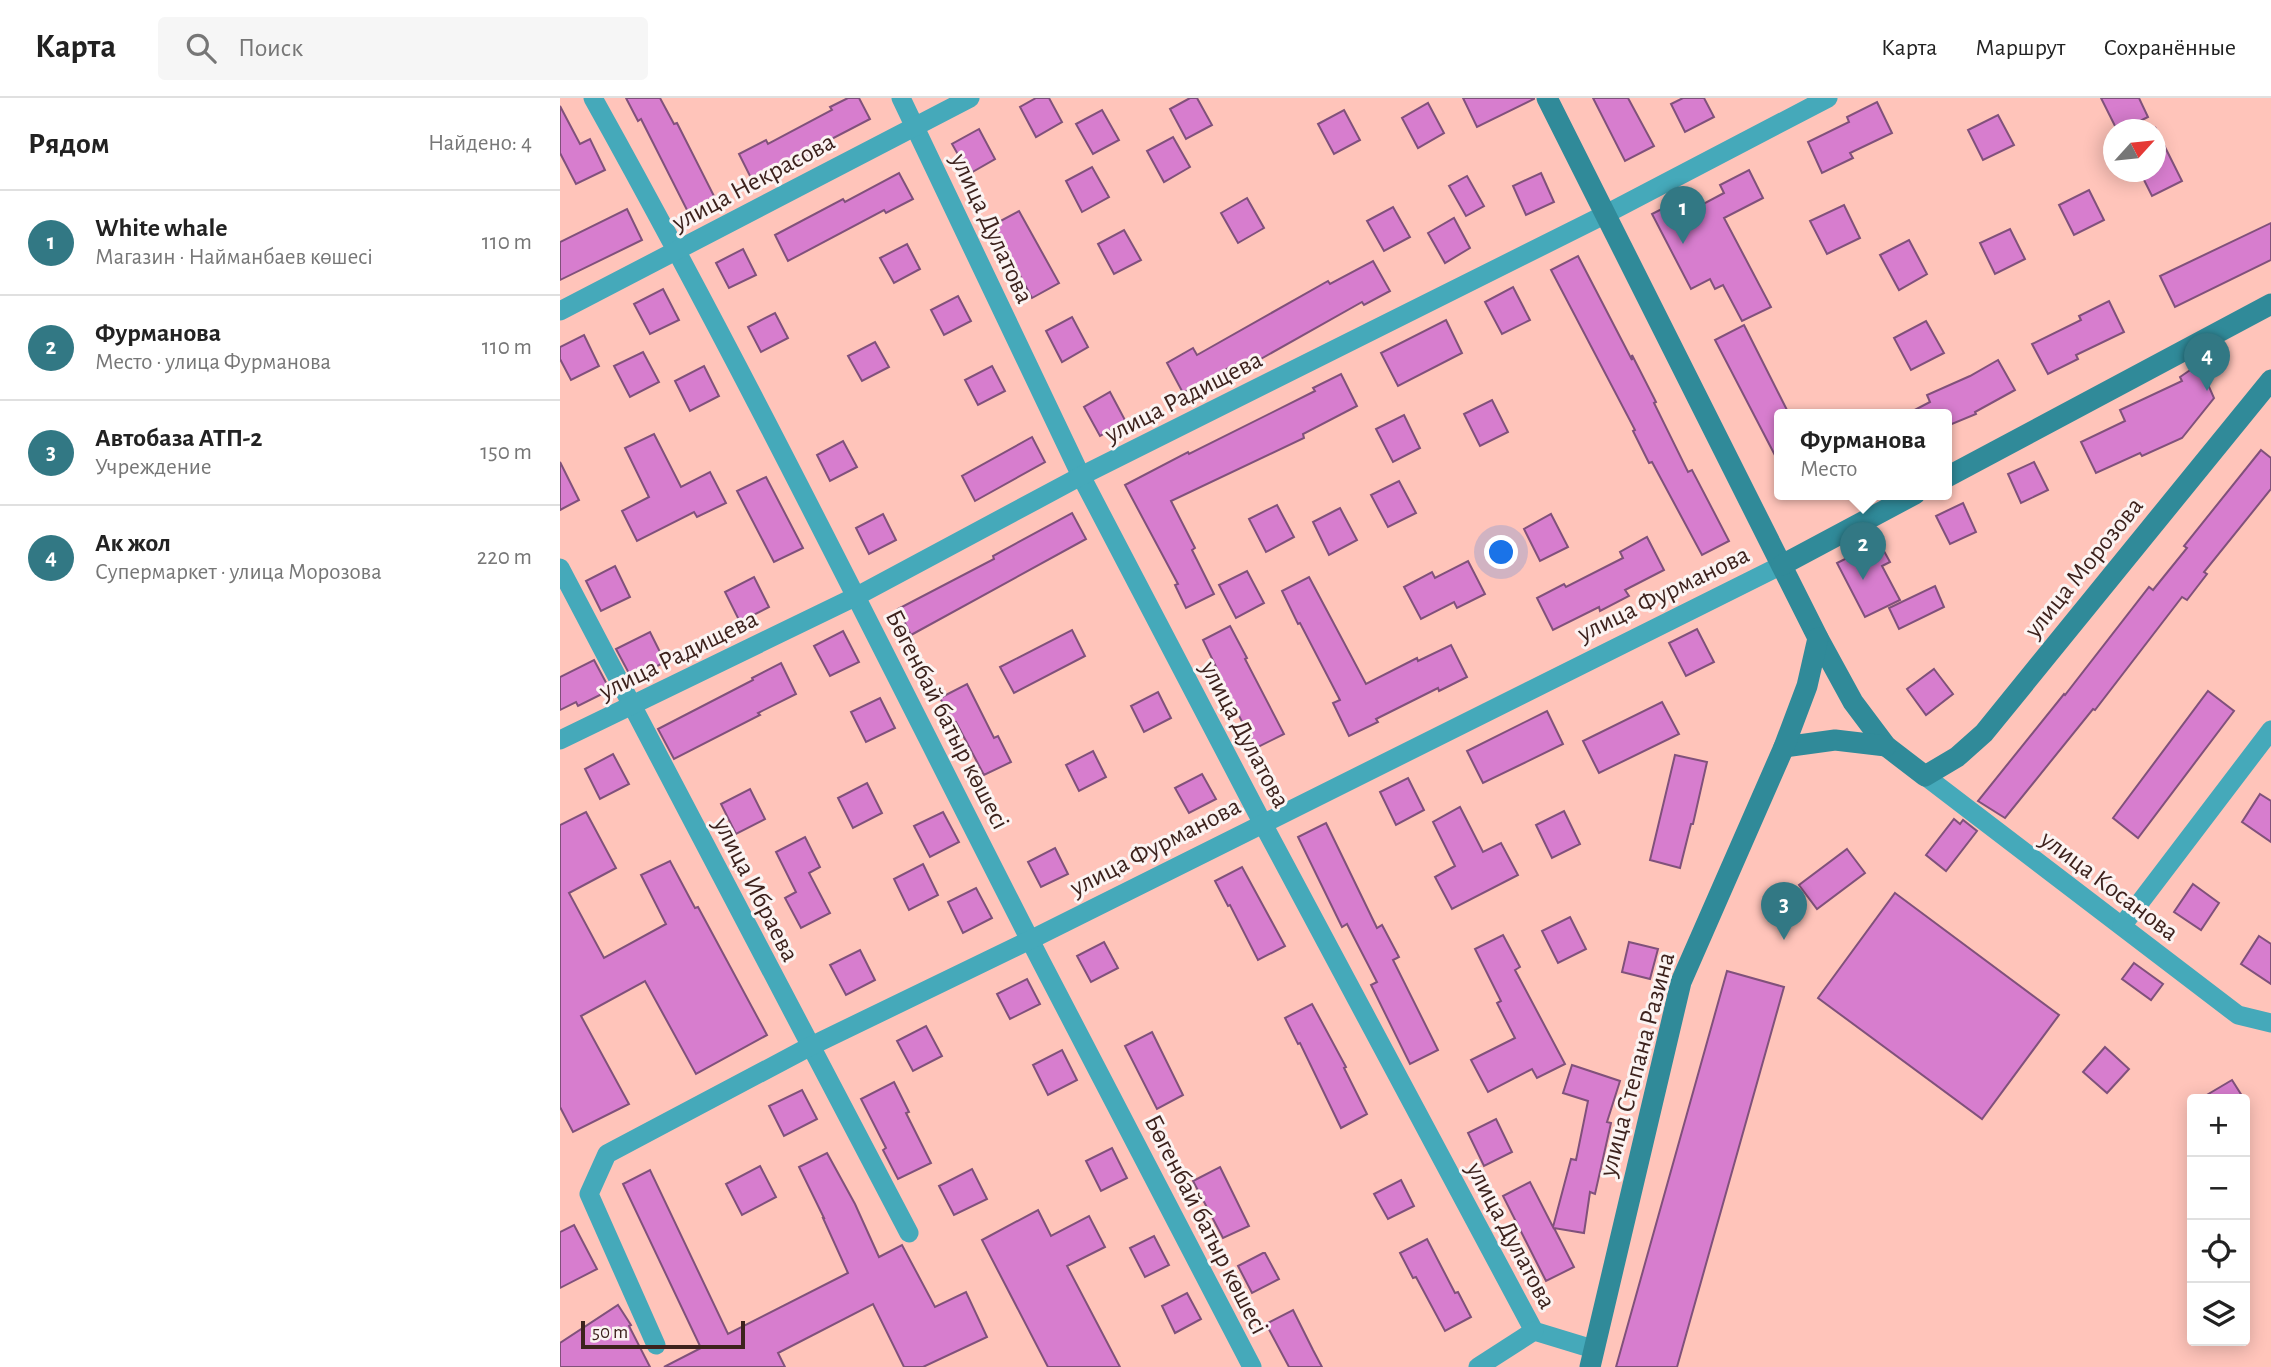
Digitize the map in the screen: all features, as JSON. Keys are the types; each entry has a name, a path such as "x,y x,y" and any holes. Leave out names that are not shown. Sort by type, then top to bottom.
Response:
{"main road":[{"path":"1547,98 1818,638 1853,702 1886,746 1924,776"},
{"path":"1952,474 2271,304"},
{"name":"улица Морозова","path":"1924,776 1957,757 1984,733 2271,380"},
{"name":"улица Фурманова","path":"1782,565 1904,500"},
{"name":"улица Степана Разина","path":"1591,1358 1681,982 1784,747 1807,686 1818,638"},
{"path":"1784,747 1835,740 1886,746"}],"street":[{"name":"Бөгенбай батыр көшесі","path":"593,98 678,250 857,596 1030,940 1252,1367"},
{"name":"улица Дулатова","path":"901,98 1081,476 1263,824 1535,1331 1591,1358"},
{"name":"улица Некрасова","path":"560,311 970,98"},
{"name":"улица Радищева","path":"560,740 857,596 1081,476 1606,214 1828,98"},
{"name":"улица Фурманова","path":"656,1345 589,1194 607,1154 810,1047 1782,565"},
{"name":"улица Ибраева","path":"560,568 909,1233"},
{"path":"2122,926 2271,730"},
{"name":"улица Косанова","path":"1924,776 2238,1015 2271,1023"},
{"path":"1478,1367 1535,1331"}],"building":[{"path":"626,98 660,98 674,124 677,123 716,200 689,214 641,119 638,121"},
{"path":"848,98 859,98 870,119 816,147 817,150 791,164 789,160 752,180 739,154 766,140 768,144 832,110 830,107"},
{"path":"1036,98 1049,98 1062,122 1036,137 1020,107"},
{"path":"1190,98 1197,98 1212,125 1186,139 1170,109"},
{"path":"1463,98 1534,98 1534,99 1477,127"},
{"path":"1593,98 1628,98 1654,146 1625,161"},
{"path":"1683,98 1704,98 1714,117 1685,132 1671,104"},
{"path":"2101,98 2139,98 2148,117 2144,119 2112,119"},
{"path":"1877,102 1892,133 1850,153 1853,158 1822,173 1808,142 1849,122 1847,117"},
{"path":"1428,103 1444,133 1418,148 1402,118"},
{"path":"560,106 580,144 590,139 605,170 576,184 560,153"},
{"path":"1102,110 1119,140 1093,154 1076,124"},
{"path":"1344,110 1360,140 1334,154 1318,124"},
{"path":"1998,115 2014,145 1983,160 1968,130"},
{"path":"979,129 995,159 969,174 952,144"},
{"path":"1173,137 1190,167 1164,182 1147,151"},
{"path":"2166,149 2182,181 2152,196 2145,182 2166,182"},
{"path":"1092,167 1109,197 1082,212 1066,181"},
{"path":"1749,170 1763,198 1724,218 1771,307 1742,321 1723,285 1715,289 1710,279 1691,289 1652,214 1687,196 1694,209 1724,193 1720,185"},
{"path":"899,173 913,199 886,213 884,210 788,261 775,235"},
{"path":"1541,173 1554,202 1526,215 1513,186"},
{"path":"1467,176 1484,206 1466,216 1449,186"},
{"path":"2089,190 2104,220 2074,235 2059,205"},
{"path":"1247,198 1264,228 1238,243 1221,213"},
{"path":"1844,205 1860,238 1827,254 1810,221"},
{"path":"1393,207 1410,237 1384,251 1367,221"},
{"path":"627,209 642,240 560,280 560,242"},
{"path":"1019,211 1059,283 1032,298 993,225"},
{"path":"1454,218 1470,248 1445,263 1428,233"},
{"path":"2271,223 2271,260 2175,307 2160,276"},
{"path":"2010,229 2025,259 1995,274 1980,243"},
{"path":"1124,230 1141,260 1114,274 1098,244"},
{"path":"1909,240 1927,274 1899,290 1880,255"},
{"path":"907,244 920,269 894,283 880,258"},
{"path":"743,249 756,275 729,288 716,263"},
{"path":"1578,256 1656,402 1654,403 1688,472 1692,470 1729,541 1702,555 1652,462 1649,463 1633,431 1635,430 1551,270"},
{"path":"1373,261 1390,291 1364,305 1362,302 1234,374 1230,367 1183,393 1167,363 1193,348 1197,355 1328,281 1330,284"},
{"path":"1513,287 1530,320 1502,334 1485,302"},
{"path":"663,289 679,320 650,334 634,304"},
{"path":"958,296 971,321 944,335 931,310"},
{"path":"2109,301 2124,332 2076,355 2078,359 2048,374 2032,344 2081,320 2079,316"},
{"path":"775,313 788,338 761,352 748,327"},
{"path":"1072,317 1088,347 1062,362 1046,331"},
{"path":"1446,320 1462,353 1398,386 1381,353"},
{"path":"1926,321 1944,353 1911,370 1894,338"},
{"path":"1744,325 1786,409 1774,409 1774,453 1715,340"},
{"path":"584,335 599,366 571,380 560,359 560,347"},
{"path":"875,342 889,367 862,381 848,356"},
{"path":"643,352 659,382 630,397 614,366"},
{"path":"1998,360 2015,390 1975,412 1976,414 1952,424 1952,409 1917,409 1930,402 1927,395"},
{"path":"2199,364 2214,398 2182,438 2096,473 2081,442 2125,421 2120,410 2182,381 2180,377"},
{"path":"704,366 719,396 690,411 675,381"},
{"path":"992,366 1005,391 978,405 965,380"},
{"path":"1341,374 1357,406 1303,434 1304,438 1171,501 1214,594 1186,608 1175,585 1178,584 1125,485 1315,391 1313,388"},
{"path":"1110,392 1126,422 1100,436 1084,407"},
{"path":"1492,400 1508,432 1480,446 1464,414"},
{"path":"1404,415 1420,448 1393,462 1376,429"},
{"path":"654,434 681,487 710,472 726,503 697,517 694,512 637,541 622,511 649,497 625,448"},
{"path":"1032,437 1045,462 975,501 962,476"},
{"path":"843,441 857,467 830,481 817,455"},
{"path":"2261,450 2271,458 2271,489 2204,572 2207,574 2187,600 2182,597 2095,710 2093,709 2005,818 1978,801 2149,587 2153,590 2187,548 2184,546"},
{"path":"560,462 579,500 560,510"},
{"path":"2034,462 2048,490 2021,503 2008,474"},
{"path":"766,477 803,548 774,562 737,491"},
{"path":"1399,481 1416,513 1388,527 1371,495"},
{"path":"1963,503 1976,532 1950,544 1936,516"},
{"path":"1277,505 1294,537 1266,552 1249,519"},
{"path":"1340,508 1357,540 1329,555 1313,522"},
{"path":"1072,513 1086,539 911,635 898,609 994,559 993,556"},
{"path":"883,514 896,540 869,554 856,528"},
{"path":"1551,514 1568,547 1540,561 1524,529"},
{"path":"1647,537 1664,570 1625,590 1629,596 1600,611 1599,607 1553,630 1537,598 1564,584 1566,587 1623,558 1620,552"},
{"path":"1879,542 1890,562 1882,566 1900,600 1865,617 1837,563"},
{"path":"1468,561 1485,594 1457,608 1454,602 1421,619 1404,587 1432,572 1435,578"},
{"path":"615,566 630,597 601,611 586,581"},
{"path":"1247,571 1264,603 1236,618 1219,585"},
{"path":"754,577 769,607 740,622 725,592"},
{"path":"1309,577 1366,684 1417,658 1418,661 1451,645 1467,677 1439,691 1438,688 1376,719 1378,722 1349,736 1333,703 1340,700 1282,591"},
{"path":"1935,586 1944,607 1899,629 1889,608"},
{"path":"1230,626 1284,734 1256,748 1220,680 1222,679 1203,640"},
{"path":"1697,629 1714,662 1686,676 1669,643"},
{"path":"1072,630 1085,656 1014,693 1000,667"},
{"path":"843,631 859,662 830,676 814,646"},
{"path":"650,632 665,662 632,679 616,649"},
{"path":"594,660 610,690 578,706 576,702 560,710 560,677"},
{"path":"781,663 796,694 674,759 658,729"},
{"path":"1934,669 1953,694 1926,715 1907,689"},
{"path":"967,684 994,738 998,736 1011,762 984,775 940,698"},
{"path":"2208,691 2234,711 2138,838 2113,818"},
{"path":"1158,692 1171,718 1144,732 1131,706"},
{"path":"880,698 895,728 866,742 851,712"},
{"path":"1662,702 1679,734 1599,773 1583,741"},
{"path":"1547,711 1563,744 1483,783 1467,751"},
{"path":"1093,751 1106,777 1079,791 1066,765"},
{"path":"613,754 629,784 600,799 585,769"},
{"path":"1675,755 1707,762 1680,868 1650,860"},
{"path":"1202,774 1216,799 1189,813 1175,788"},
{"path":"1408,778 1424,810 1396,825 1380,792"},
{"path":"867,783 882,813 853,828 838,798"},
{"path":"750,789 765,819 736,834 721,804"},
{"path":"2260,794 2271,801 2271,842 2242,822"},
{"path":"1460,807 1483,852 1501,843 1518,875 1452,909 1435,877 1455,866 1433,822"},
{"path":"1564,811 1580,844 1552,858 1536,825"},
{"path":"586,812 616,868 569,893 604,958 666,924 641,875 670,861 767,1035 696,1074 645,981 581,1016 629,1104 573,1132 560,1107 560,825"},
{"path":"943,812 959,842 930,857 914,826"},
{"path":"1954,819 1960,824 1963,820 1977,831 1946,871 1926,855"},
{"path":"1326,823 1377,928 1382,925 1399,957 1393,960 1438,1050 1410,1064 1371,985 1377,982 1347,924 1342,927 1298,837"},
{"path":"805,837 820,867 809,873 830,913 801,928 785,898 796,892 776,852"},
{"path":"1055,848 1068,874 1041,887 1028,862"},
{"path":"1847,849 1865,873 1817,909 1799,885"},
{"path":"923,864 938,895 909,910 894,879"},
{"path":"1242,867 1285,946 1258,960 1215,881"},
{"path":"2193,884 2219,903 2201,930 2174,912"},
{"path":"976,888 992,918 963,933 948,902"},
{"path":"1895,893 2059,1015 1982,1119 1818,998"},
{"path":"1570,917 1586,949 1558,963 1542,931"},
{"path":"1503,935 1520,967 1515,970 1565,1064 1537,1078 1532,1069 1488,1092 1471,1060 1515,1038 1497,1003 1501,1001 1475,949"},
{"path":"2259,936 2271,944 2271,984 2241,964"},
{"path":"1104,942 1118,968 1091,982 1077,956"},
{"path":"1629,942 1658,949 1650,979 1622,972"},
{"path":"860,950 875,980 846,995 830,965"},
{"path":"2134,963 2163,984 2151,1000 2122,979"},
{"path":"1727,971 1784,987 1677,1367 1616,1367"},
{"path":"1027,979 1040,1004 1010,1019 997,994"},
{"path":"1312,1004 1346,1067 1344,1068 1367,1114 1341,1128 1285,1018"},
{"path":"926,1026 942,1056 913,1071 897,1041"},
{"path":"1152,1032 1183,1095 1157,1109 1125,1046"},
{"path":"2105,1047 2129,1069 2107,1093 2083,1072"},
{"path":"1062,1050 1077,1080 1048,1095 1033,1065"},
{"path":"1572,1065 1620,1081 1607,1122 1611,1123 1595,1194 1590,1192 1584,1233 1554,1228 1574,1267 1546,1281 1503,1196 1530,1182 1553,1227 1571,1159 1576,1160 1588,1101 1563,1093"},
{"path":"2232,1080 2241,1094 2208,1094"},
{"path":"894,1082 931,1163 898,1179 883,1150 886,1148 861,1099"},
{"path":"802,1090 817,1119 784,1136 769,1106"},
{"path":"1496,1119 1512,1152 1484,1166 1468,1133"},
{"path":"1112,1148 1127,1178 1101,1191 1086,1161"},
{"path":"827,1153 855,1204 879,1257 902,1245 935,1307 966,1292 987,1337 923,1367 904,1367 873,1304 778,1353 785,1367 664,1367 701,1348 623,1184 650,1170 728,1334 848,1273 799,1167"},
{"path":"760,1166 776,1197 742,1215 726,1184"},
{"path":"1220,1167 1249,1226 1223,1238 1193,1181"},
{"path":"972,1169 987,1199 954,1215 939,1186"},
{"path":"1401,1180 1414,1206 1388,1219 1374,1194"},
{"path":"1038,1210 1051,1236 1089,1216 1105,1247 1067,1266 1120,1367 1048,1367 982,1240"},
{"path":"574,1225 597,1269 560,1288 560,1232"},
{"path":"1154,1236 1169,1265 1145,1277 1130,1248"},
{"path":"1427,1239 1455,1293 1458,1292 1471,1317 1445,1331 1400,1253"},
{"path":"1263,1253 1279,1279 1252,1293 1238,1266"},
{"path":"1187,1293 1201,1319 1175,1333 1162,1306"},
{"path":"618,1305 631,1325 629,1326 650,1367 560,1367 560,1343"},
{"path":"1293,1310 1322,1367 1289,1367 1266,1324"}],"place":[{"name":"White whale","path":"1683,244"},
{"name":"Ак жол","path":"2207,391"},
{"name":"Фурманова","path":"1863,580"},
{"name":"Автобаза АТП-2","path":"1784,940"}]}
